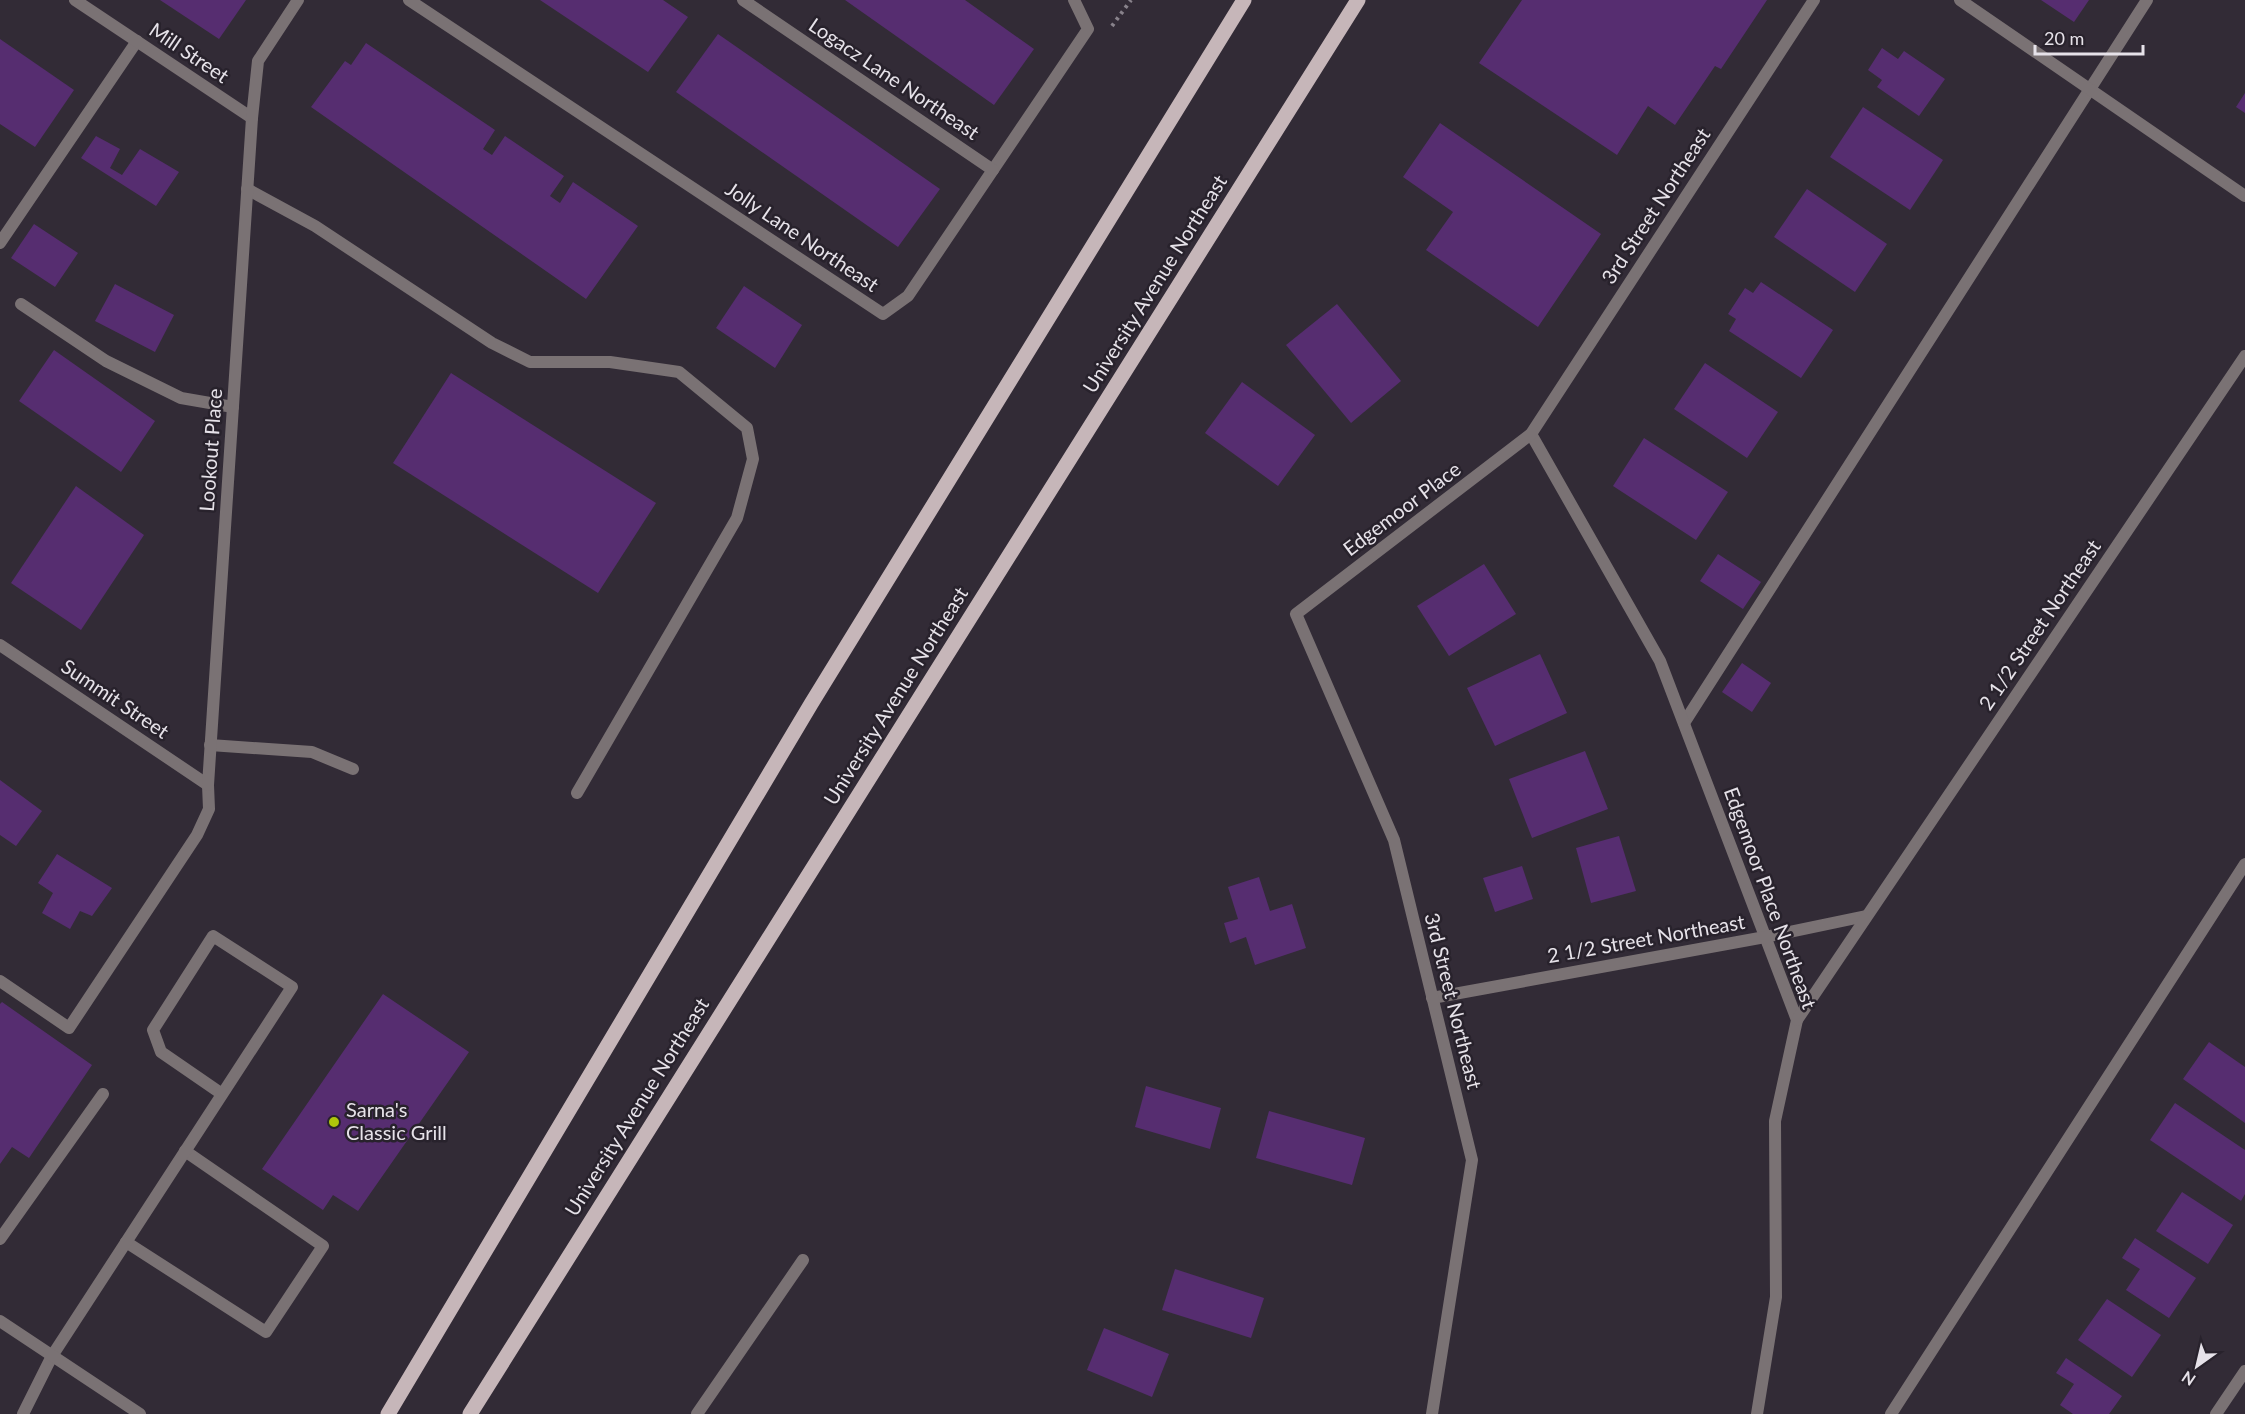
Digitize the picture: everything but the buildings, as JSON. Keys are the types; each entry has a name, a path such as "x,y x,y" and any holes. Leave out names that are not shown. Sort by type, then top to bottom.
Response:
{"main road":[{"path":"388,1414 818,694 1244,0"},
{"name":"University Avenue Northeast","path":"470,1414 1358,0"}],"street":[{"name":"Mill Street","path":"75,0 252,118"},
{"name":"Lookout Place","path":"0,981 69,1028 197,835 209,809 210,745 247,189 258,62 298,0"},
{"name":"Jolly Lane Northeast","path":"409,0 883,314 908,296 1088,29 1074,0"},
{"name":"Logacz Lane Northeast","path":"743,0 993,170"},
{"name":"3rd Street Northeast","path":"1531,434 1814,0"},
{"path":"1960,0 2245,196"},
{"path":"1684,723 2148,0"},
{"path":"0,243 137,41"},
{"path":"247,189 315,226 492,343 530,362 610,362 680,372 747,428 753,459 737,518 577,793"},
{"path":"21,304 105,362 181,398 233,407"},
{"name":"2 1/2 Street Northeast","path":"1797,1020 2245,356"},
{"name":"Edgemoor Place","path":"1296,614 1531,434"},
{"name":"Edgemoor Place Northeast","path":"1531,434 1660,661 1797,1020 1775,1121 1776,1297 1757,1414"},
{"name":"3rd Street Northeast","path":"1296,614 1394,840 1472,1160 1432,1414"},
{"name":"Summit Street","path":"0,645 208,785"},
{"path":"210,745 312,752 353,769"},
{"path":"1891,1414 2245,864"},
{"name":"2 1/2 Street Northeast","path":"1432,998 1765,937 1866,916"},
{"path":"22,1414 52,1356 292,987 213,936 153,1030 161,1052 222,1094"},
{"path":"0,1239 103,1094"},
{"path":"126,1242 266,1332 323,1246 185,1151"},
{"path":"697,1414 803,1260"},
{"path":"0,1321 140,1414"},
{"path":"2216,1414 2245,1371"}],"place":[{"name":"Sarna's Classic Grill","path":"334,1122"}]}
